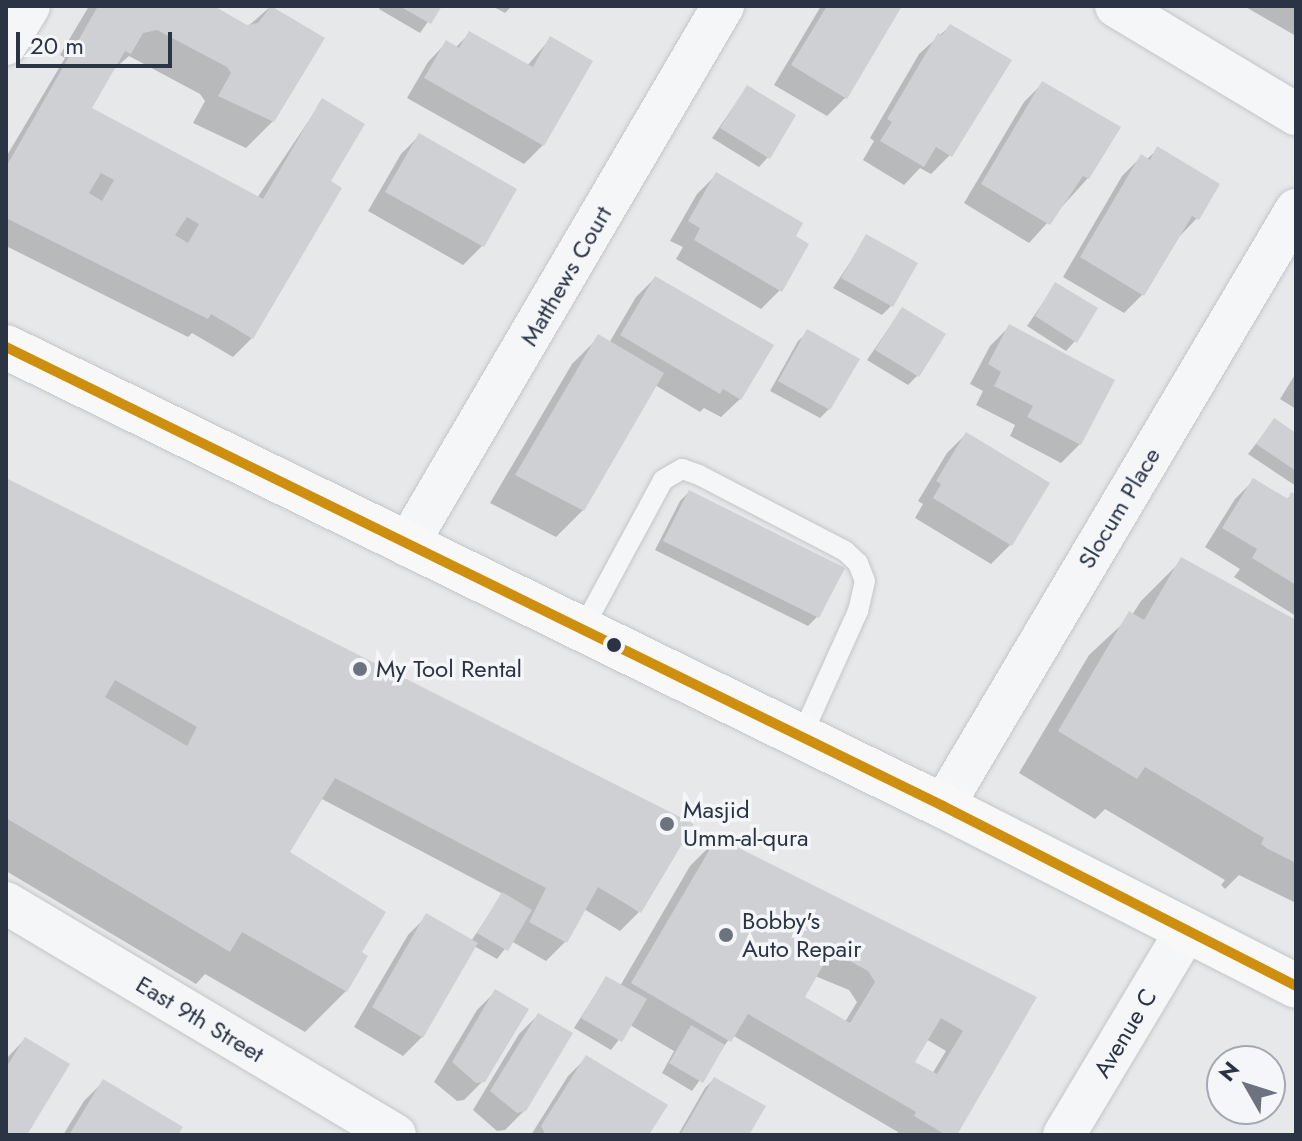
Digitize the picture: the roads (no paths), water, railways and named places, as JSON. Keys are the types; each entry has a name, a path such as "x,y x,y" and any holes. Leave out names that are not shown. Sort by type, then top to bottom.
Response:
{"main road":[{"path":"6,347 943,806 1296,986"}],"street":[{"path":"6,44 29,6"},
{"name":"Matthews Court","path":"407,545 723,6"},
{"path":"1116,6 1296,114"},
{"name":"Slocum Place","path":"943,806 1296,210"},
{"name":"East 9th Street","path":"6,903 395,1135"},
{"name":"Avenue C","path":"1064,1135 1186,931"}],"lane":[{"path":"582,630 663,480 682,469 699,475 845,551 858,563 865,581 858,611 801,737"}],"place":[{"name":"My Tool Rental","path":"360,669"},
{"name":"Masjid Umm-al-qura","path":"667,824"},
{"name":"Bobby's Auto Repair","path":"726,935"}]}
